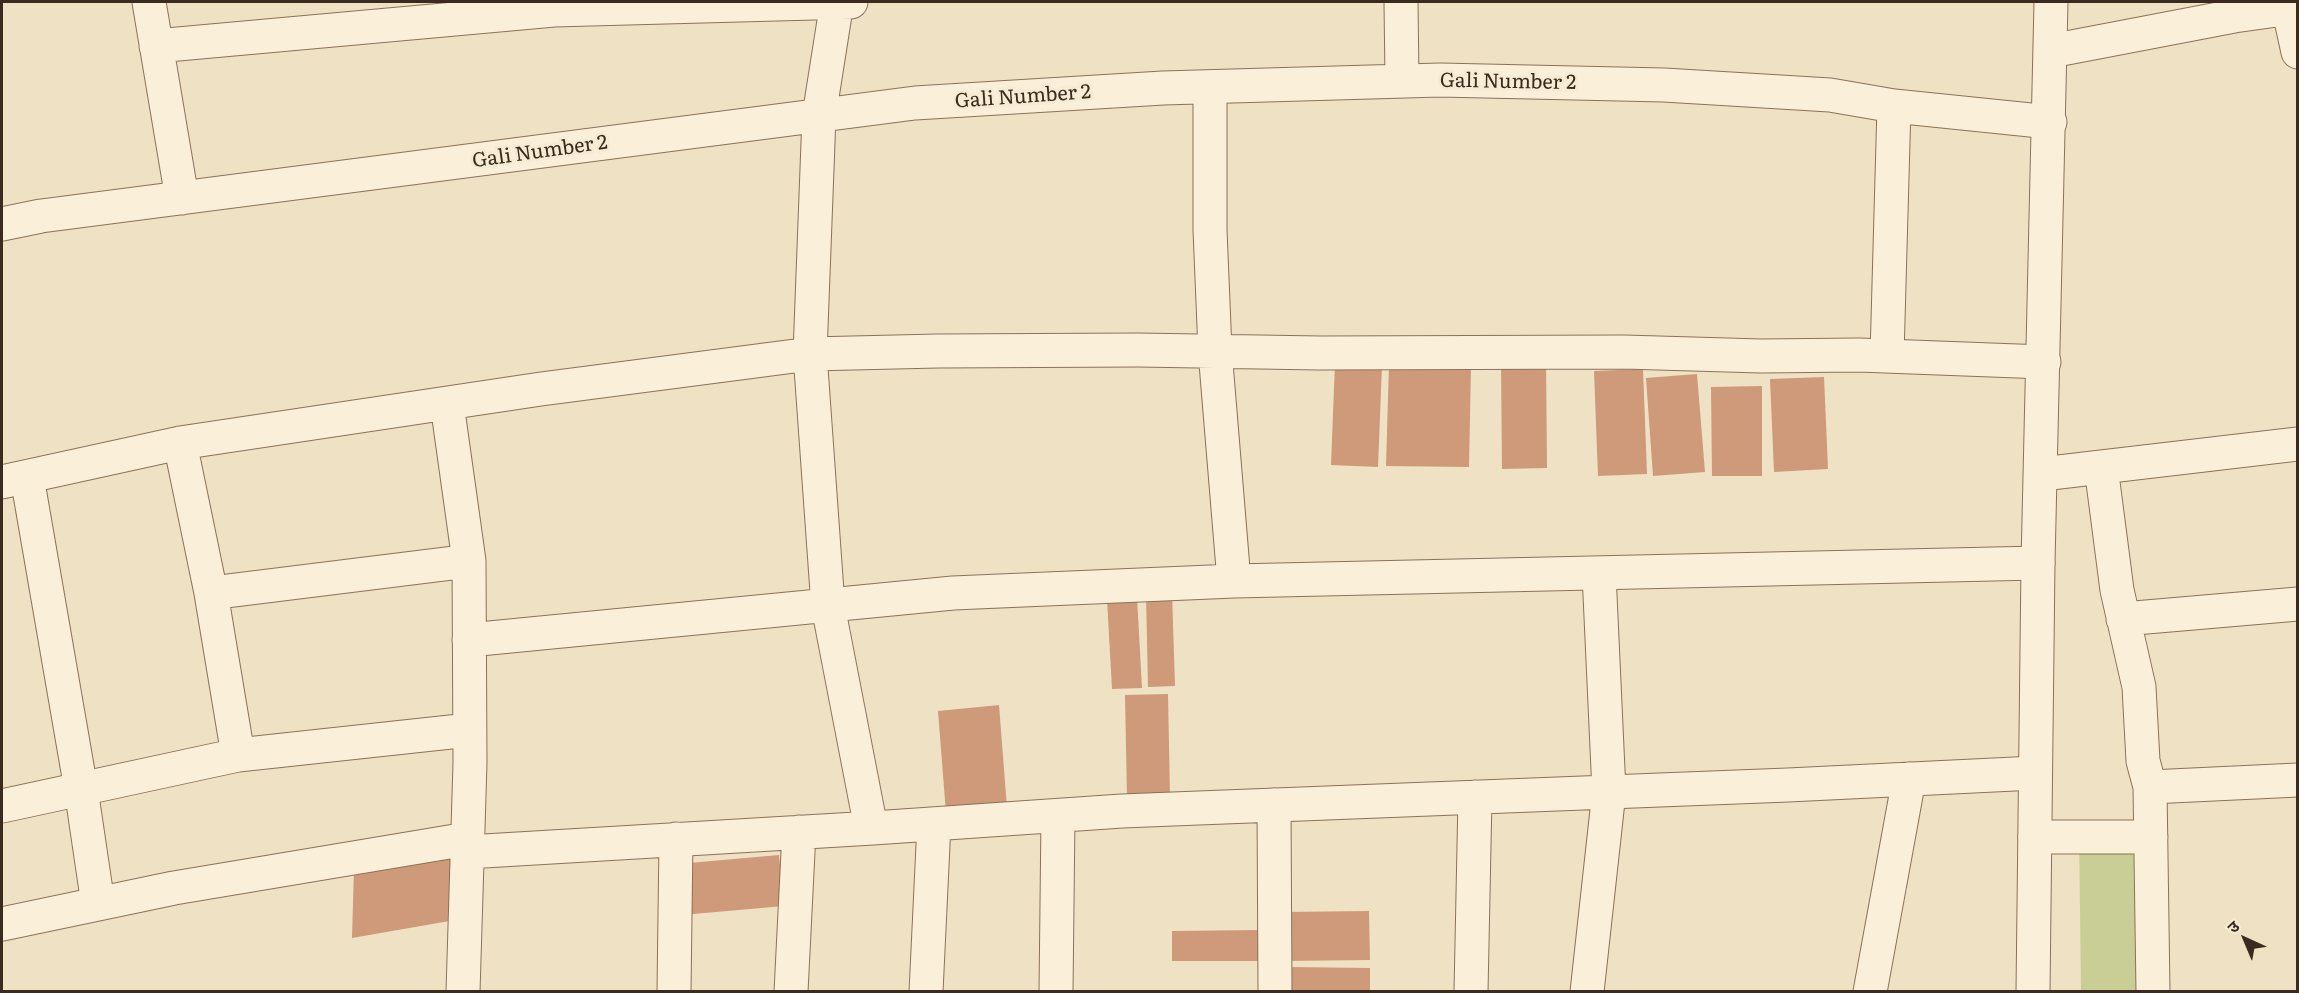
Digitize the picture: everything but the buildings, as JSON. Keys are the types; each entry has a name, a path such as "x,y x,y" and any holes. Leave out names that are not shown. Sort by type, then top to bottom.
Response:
{"street":[{"path":"149,2 182,198"},
{"path":"156,46 390,13 842,2 819,116 810,354 828,606 871,828"},
{"path":"1401,2 1402,81"},
{"path":"2033,992 2038,563 2042,474 2051,2"},
{"path":"2051,51 2291,6 2298,52"},
{"name":"Gali Number 2","path":"2,224 41,216 915,103 1210,87 1440,80 1664,85 1830,95 1894,106 2050,122"},
{"path":"1210,87 1210,230 1215,351 1234,581"},
{"path":"1887,356 1894,106"},
{"path":"98,904 81,789 14,480 180,443 810,354 938,351 1215,351 1887,356 2044,362"},
{"path":"447,404 470,561 463,992"},
{"path":"180,443 211,593 238,755"},
{"path":"2042,474 2298,444"},
{"path":"2101,467 2117,590 2139,687 2143,761 2150,787 2152,992"},
{"path":"211,593 470,561"},
{"path":"469,640 953,593 1234,581 2038,563"},
{"path":"1587,992 1609,792 1599,573"},
{"path":"2123,619 2298,604"},
{"path":"2,806 238,755 469,730"},
{"path":"2,924 174,888 467,845 676,839 1274,805 2036,773"},
{"path":"1870,992 1909,779"},
{"path":"2150,787 2298,780"},
{"path":"1471,992 1475,797"},
{"path":"1274,805 1275,992"},
{"path":"1056,992 1058,816"},
{"path":"926,992 934,824"},
{"path":"791,992 799,832"},
{"path":"2035,837 2151,837"},
{"path":"674,992 676,839"}],"green space":[{"path":"2141,823 2145,991 2081,991 2079,828"}]}
